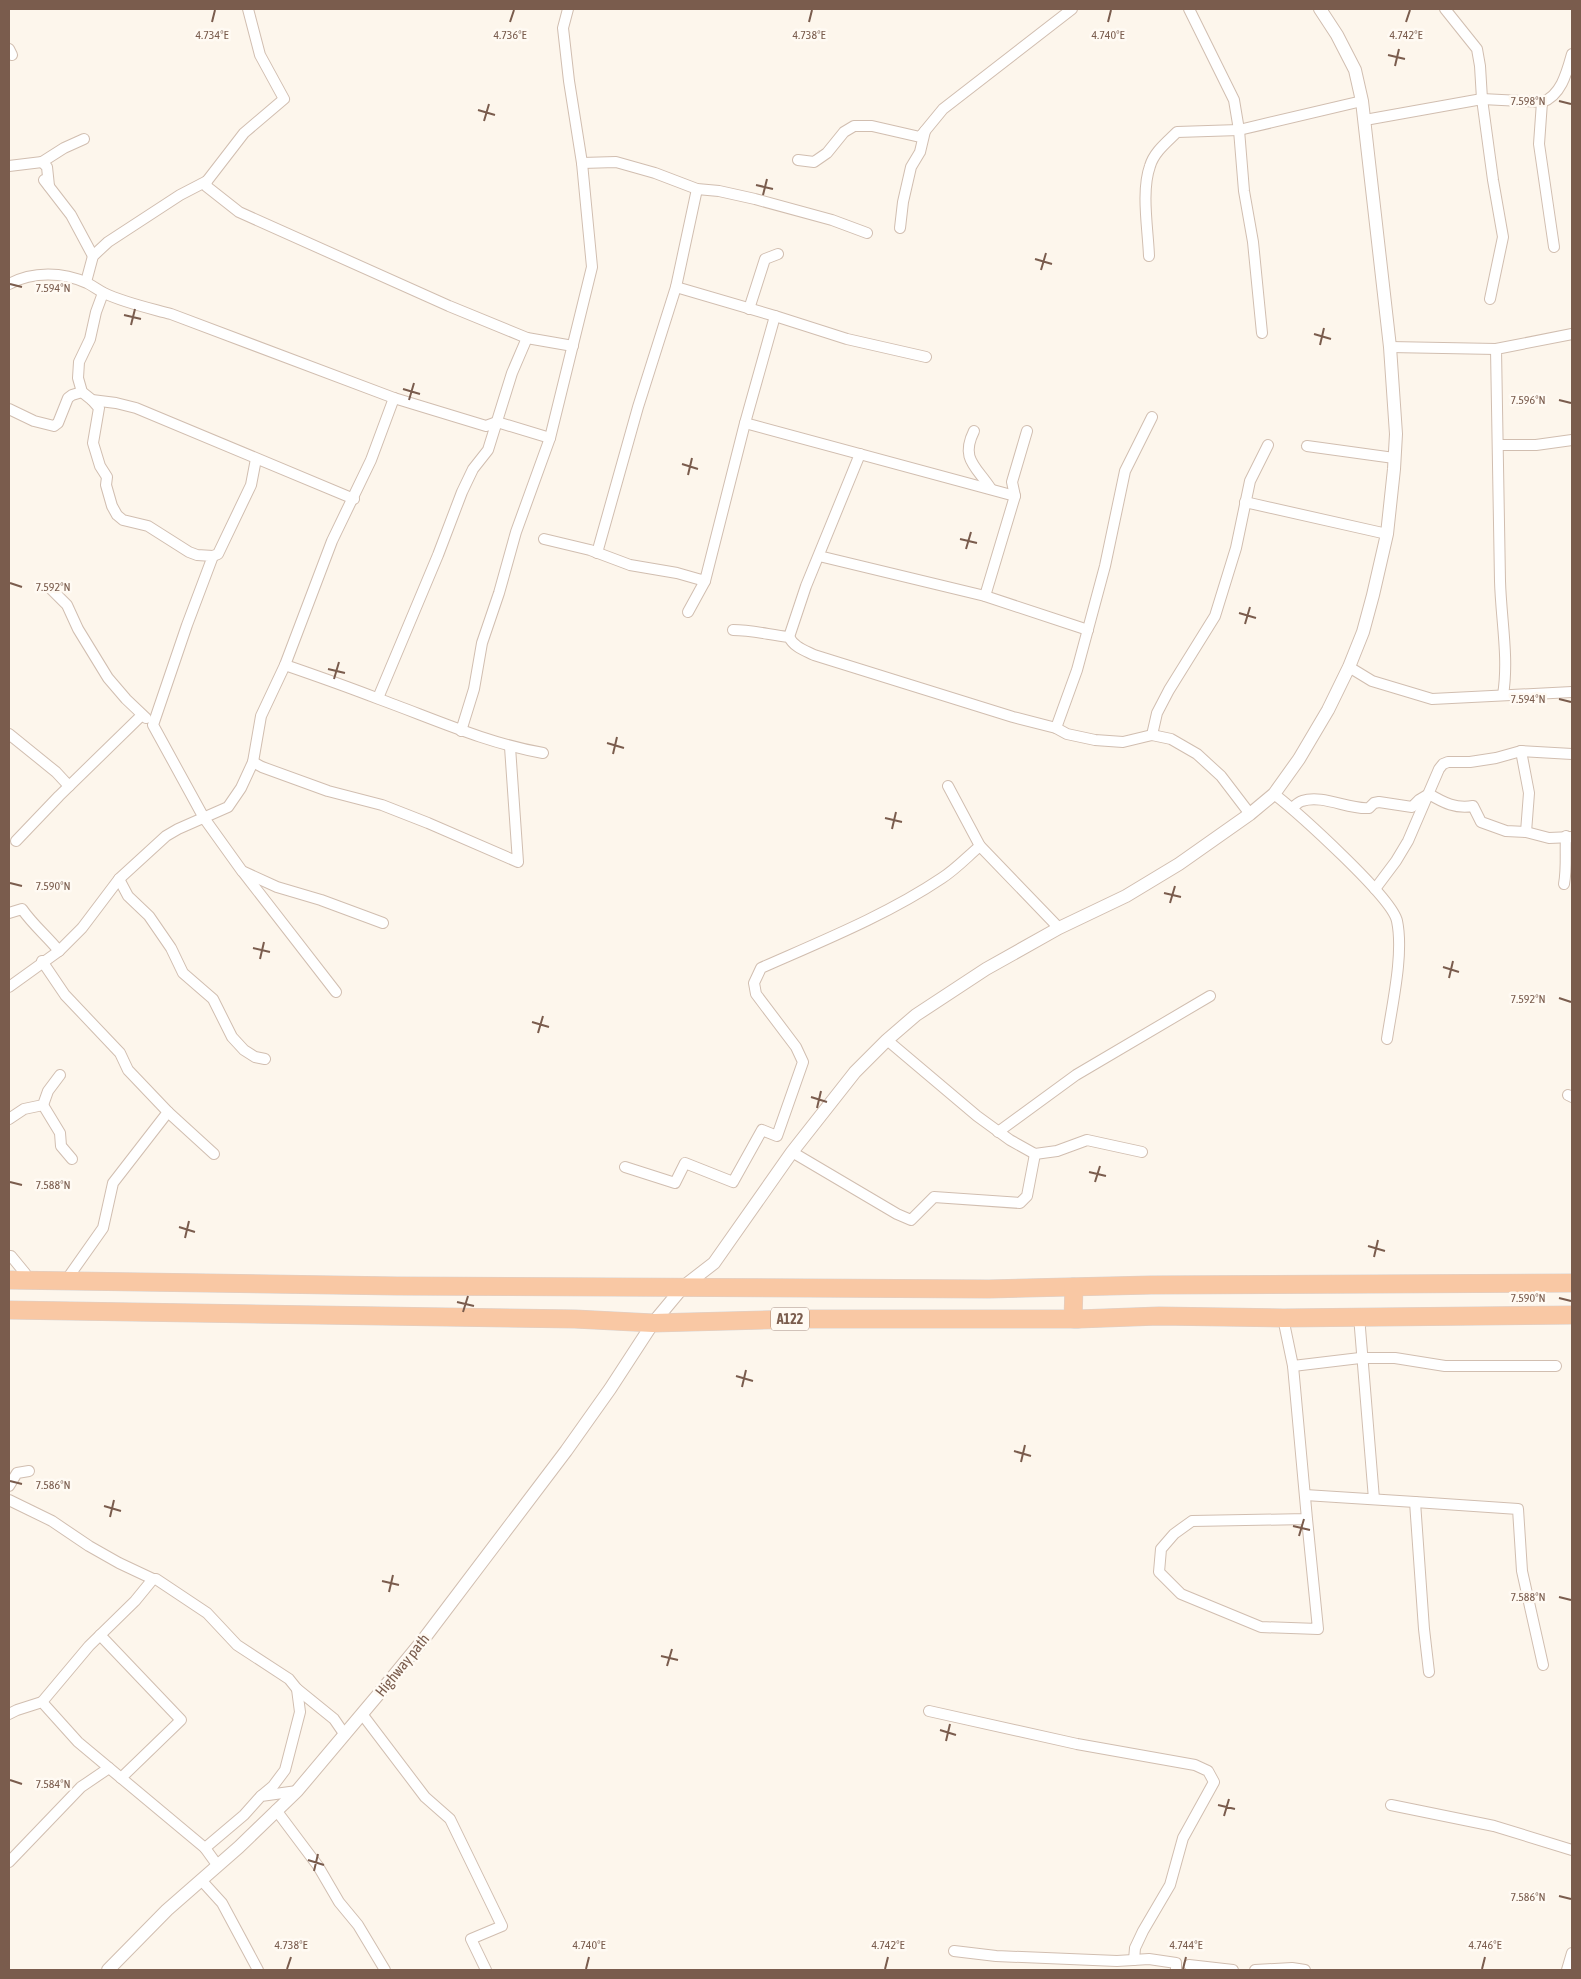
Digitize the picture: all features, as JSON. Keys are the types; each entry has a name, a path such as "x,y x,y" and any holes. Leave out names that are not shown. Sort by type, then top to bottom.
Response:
{"highway":[{"name":"A122","path":"16,1280 66,1279 397,1286 979,1289 1161,1285 1572,1283"},
{"path":"1073,1287 1075,1296 1073,1313 1074,1319 1078,1319"},
{"name":"A122","path":"9,1310 575,1319 654,1323 803,1319 1572,1315"}],"street":[{"path":"86,282 93,256 134,224 180,195 207,181 244,133 284,99 260,55 248,9"},
{"path":"461,731 474,689 482,643 500,594 516,532 550,438 592,267 582,163 563,28 568,9"},
{"path":"798,160 814,162 827,153 844,132 854,126 872,126 920,137 943,109 1072,9"},
{"path":"1189,9 1234,100 1239,130 1244,191 1253,242 1262,334"},
{"name":"Highway path","path":"108,1970 167,1910 202,1881 296,1791 362,1714 423,1640 566,1451 654,1323 683,1287 714,1263 792,1152 855,1072 887,1040 916,1015 986,968 1059,928 1126,896 1179,864 1250,814 1274,794 1314,735 1349,668 1373,595 1387,534 1396,434 1390,347 1362,101 1355,70 1320,9"},
{"path":"1446,9 1477,49 1480,66 1482,99 1503,237 1490,298"},
{"path":"1365,120 1482,99 1542,102 1550,100 1562,84 1572,54"},
{"path":"1149,256 1146,187 1150,166 1157,152 1177,132 1239,130 1362,101"},
{"path":"1542,102 1539,144 1554,247"},
{"path":"900,228 903,202 912,167 920,152 925,131"},
{"path":"9,166 42,162 64,148 84,139"},
{"path":"42,162 47,167 47,183 71,215 93,256"},
{"path":"582,163 616,162 655,173 697,189 719,191 754,199 832,220 867,233"},
{"path":"207,181 206,186 240,212 449,306 527,338 573,346"},
{"path":"597,553 638,407 676,288 697,189"},
{"path":"749,308 765,259 778,254"},
{"path":"9,284 35,275 71,277 86,282 103,293 171,314 394,398 486,426 497,422 550,438"},
{"path":"676,288 749,308 847,339 926,357"},
{"path":"103,293 96,312 90,339 79,362 78,378 82,392 99,408 93,443 100,466 107,477 106,485 112,506 117,515 123,520 148,526 197,555 213,556 218,554 244,501 256,459"},
{"path":"688,612 705,581 745,423 775,316"},
{"path":"1390,347 1496,349 1572,334"},
{"path":"378,698 438,555 462,492 473,469 488,450 512,373 527,338"},
{"path":"1496,349 1500,587 1506,677 1503,695"},
{"path":"9,409 34,421 54,426 58,423 68,398 82,392"},
{"path":"9,987 59,950 82,928 119,879 166,836 178,828 228,807 241,788 252,762 260,716 285,665 332,542 371,460 394,398"},
{"path":"92,400 136,408 354,499"},
{"path":"1056,728 1077,670 1088,630 1105,566 1125,471 1152,417"},
{"path":"745,423 1015,496"},
{"path":"974,431 968,442 969,460 991,489"},
{"path":"985,596 1015,496 1012,482 1027,431"},
{"path":"1499,445 1536,445 1572,440"},
{"path":"1152,735 1157,712 1215,616 1236,548 1250,481 1268,445"},
{"path":"1307,446 1394,458"},
{"path":"860,454 806,586 789,637 792,642 802,650 814,655 1013,717 1056,728 1067,734 1095,740 1123,742 1152,735 1171,740 1197,754 1220,776 1250,814"},
{"path":"334,491 346,514"},
{"path":"1245,502 1387,534"},
{"path":"544,540 597,553 630,565 677,573 705,581"},
{"path":"154,725 187,625 213,556"},
{"path":"819,556 985,596 1088,630"},
{"path":"51,589 67,605 78,629 108,678 142,715 154,725 204,818 242,871 336,992"},
{"path":"733,630 752,630 789,637"},
{"path":"285,665 378,698 461,731 510,747 543,753"},
{"path":"1349,668 1372,680 1432,700 1572,692"},
{"path":"1506,677 1512,687 1572,692"},
{"path":"16,841 142,715"},
{"path":"9,734 56,772 69,786"},
{"path":"252,762 328,791 382,805 518,862 510,747"},
{"path":"1520,751 1529,793 1526,832"},
{"path":"1375,889 1396,861 1443,764 1496,758 1520,751 1572,754"},
{"path":"948,786 980,846 1059,928"},
{"path":"1274,794 1292,808 1375,889 1397,919 1399,936 1398,960 1387,1039"},
{"path":"1292,808 1302,801 1313,800 1360,808 1369,808 1374,802 1412,807 1429,794"},
{"path":"1429,794 1444,803 1456,807 1474,806 1481,822 1506,831 1526,832 1549,838 1569,837 1564,850 1566,870 1564,884"},
{"path":"625,1167 676,1183 685,1163 733,1182 762,1130 777,1136 803,1062 796,1047 756,994 754,983 760,968 834,935 943,878 980,846"},
{"path":"242,871 277,887 321,900 384,923"},
{"path":"119,879 128,896 149,916 171,948 183,972 213,999 232,1037 244,1050 255,1057 265,1059"},
{"path":"9,913 22,910 34,926 59,950"},
{"path":"42,962 65,995 120,1053 128,1070 168,1112 214,1154"},
{"path":"998,1132 1076,1075 1210,996"},
{"path":"887,1040 977,1116 998,1132 1034,1154 1058,1151 1087,1140 1142,1152"},
{"path":"43,1105 48,1091 60,1075"},
{"path":"9,1119 24,1109 43,1105"},
{"path":"43,1105 60,1133 61,1146 72,1159"},
{"path":"66,1279 103,1228 113,1183 168,1112"},
{"path":"792,1152 910,1220 934,1198 1020,1203 1027,1196 1034,1154"},
{"path":"10,1254 25,1273 16,1280"},
{"path":"1359,1316 1374,1499"},
{"path":"1283,1318 1294,1366 1318,1630 1261,1627 1181,1594 1159,1572 1161,1549 1174,1534 1192,1521 1307,1519"},
{"path":"1294,1366 1362,1358 1395,1358 1445,1366 1556,1366"},
{"path":"9,1486 17,1473 29,1471"},
{"path":"1305,1495 1518,1509 1522,1571 1544,1665"},
{"path":"9,1500 52,1521 89,1546 119,1563 162,1582 207,1614 237,1645 289,1679 297,1690 334,1720 345,1734"},
{"path":"1415,1502 1429,1672"},
{"path":"9,1714 42,1702 100,1635 135,1601 154,1579"},
{"path":"100,1635 181,1720 121,1778"},
{"path":"205,1848 244,1815 273,1786 285,1770 300,1712 297,1690"},
{"path":"42,1702 78,1742 205,1848 218,1866"},
{"path":"929,1711 1077,1744 1195,1765 1208,1771 1214,1782 1183,1838 1170,1885 1143,1931 1135,1948 1134,1960"},
{"path":"362,1714 425,1797 450,1819 502,1926 471,1939 486,1970"},
{"path":"9,1862 81,1787 109,1768"},
{"path":"261,1796 296,1791"},
{"path":"1391,1805 1494,1826 1572,1850"},
{"path":"276,1810 318,1866 339,1902 358,1925 385,1970"},
{"path":"202,1881 222,1903 258,1970"},
{"path":"954,1951 996,1956 1087,1960 1149,1959 1176,1964 1176,1970"},
{"path":"1567,1970 1572,1953"},
{"path":"1189,1965 1233,1970"},
{"path":"1255,1970 1292,1968 1306,1970"}]}
